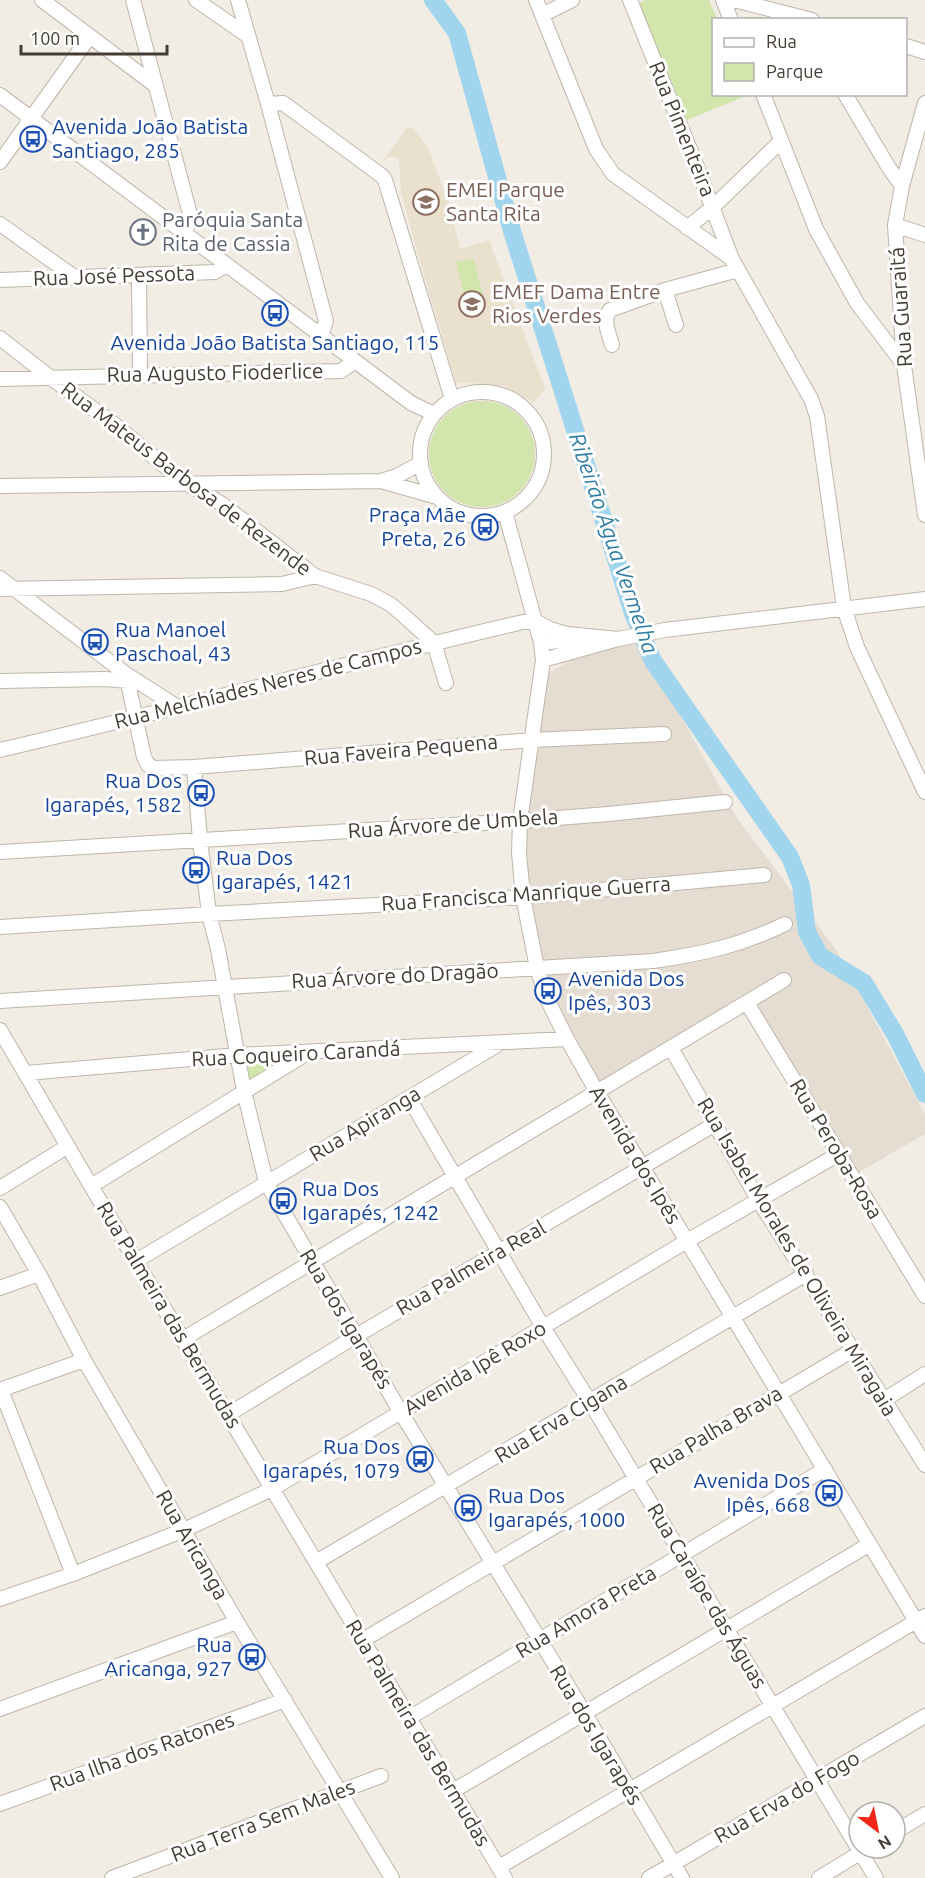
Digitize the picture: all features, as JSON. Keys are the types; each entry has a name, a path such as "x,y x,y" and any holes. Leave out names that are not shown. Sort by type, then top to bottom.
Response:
{"street":[{"path":"42,0 156,86"},
{"path":"133,0 191,218 184,233"},
{"path":"196,0 248,36"},
{"path":"238,0 326,321 321,336"},
{"path":"536,0 596,149 606,167 735,265"},
{"path":"542,15 572,0"},
{"name":"Rua Pimenteira","path":"630,0 735,265 811,399 817,416 844,608 857,647 925,792"},
{"path":"723,0 730,18"},
{"path":"734,0 802,18"},
{"path":"0,162 90,36"},
{"path":"907,46 925,52"},
{"path":"0,95 355,362 411,403 434,414"},
{"path":"764,96 816,229 857,303 904,365"},
{"path":"846,96 902,186"},
{"path":"268,104 282,103 382,176 388,186 452,399"},
{"name":"Rua Guaraitá","path":"925,103 920,139 902,186 895,225 904,365 925,515"},
{"path":"687,228 713,207 781,141"},
{"path":"0,224 73,276"},
{"path":"895,225 925,235"},
{"path":"37,251 40,263 38,279"},
{"name":"Rua José Pessota","path":"0,280 215,272 226,265"},
{"path":"612,345 606,321 606,315 610,310 735,265"},
{"path":"139,276 140,374"},
{"path":"665,290 676,324"},
{"name":"Rua Mateus Barbosa de Rezende","path":"0,338 114,424 184,483 222,504 315,576 371,594 390,604 434,643"},
{"name":"Rua Augusto Fioderlice","path":"0,379 341,371 355,362"},
{"path":"485,391 502,394 517,401 530,412 539,427 544,443 545,460 532,492 520,504 505,512 483,516 462,512 448,506 437,497 426,481 420,448 424,433 434,414 452,399 468,393 485,391"},
{"path":"411,403 424,433"},
{"path":"381,481 397,476 421,463"},
{"path":"0,486 381,481 437,497"},
{"name":"Avenida dos Ipês","path":"505,512 542,644 543,660 520,821 519,853 523,897 537,968 547,999 597,1092 870,1544 921,1619 925,1636"},
{"path":"0,590 282,584 315,576"},
{"path":"0,578 127,677 179,708"},
{"path":"543,660 621,638 665,630 925,599"},
{"name":"Rua Melchíades Neres de Campos","path":"0,750 179,708 434,643 523,622 537,622"},
{"path":"537,622 567,634 621,638"},
{"path":"542,644 599,636"},
{"path":"434,643 446,683"},
{"path":"0,681 127,677"},
{"path":"127,677 134,717"},
{"name":"Rua Faveira Pequena","path":"134,717 144,757 148,765 154,768 194,767 532,740 664,734"},
{"name":"Rua dos Igarapés","path":"194,767 209,914 244,1091 266,1182 400,1412 585,1714 682,1878"},
{"name":"Rua Árvore de Umbela","path":"0,852 520,821 725,802"},
{"name":"Rua Francisca Manrique Guerra","path":"0,927 523,897 764,875"},
{"name":"Rua Árvore do Dragão","path":"0,1001 653,961 732,946 784,924"},
{"path":"183,1339 784,980"},
{"name":"Rua Peroba-Rosa","path":"747,1003 925,1296"},
{"name":"Rua Palmeira das Bermudas","path":"0,1030 502,1872"},
{"name":"Rua Coqueiro Carandá","path":"26,1073 238,1055 567,1039"},
{"name":"Rua Apiranga","path":"136,1261 501,1043"},
{"name":"Rua Isabel Morales de Oliveira Miragaia","path":"671,1048 759,1201 925,1465"},
{"path":"91,1186 311,1052"},
{"name":"Rua Caraípe das Águas","path":"409,1098 543,1327 817,1779 847,1823"},
{"name":"Rua Palmeira Real","path":"229,1414 356,1336 715,1124"},
{"path":"0,1188 68,1146"},
{"name":"Avenida Ipê Roxo","path":"0,1599 73,1574 184,1530 272,1489 687,1241 839,1154"},
{"name":"Rua Aricanga","path":"0,1207 39,1274 84,1360 237,1622 392,1878"},
{"path":"0,1288 39,1274"},
{"name":"Rua Erva Cigana","path":"316,1562 806,1274"},
{"name":"Rua Palha Brava","path":"363,1640 853,1350"},
{"path":"73,1574 1,1390 84,1360"},
{"path":"884,1400 925,1374"},
{"name":"Rua Amora Preta","path":"409,1718 825,1469"},
{"path":"453,1791 870,1544"},
{"path":"502,1872 628,1789 921,1619"},
{"path":"0,1709 237,1622"},
{"name":"Rua Ilha dos Ratones","path":"0,1804 285,1700"},
{"name":"Rua Erva do Fogo","path":"649,1878 925,1716"},
{"name":"Rua Terra Sem Males","path":"112,1878 381,1776"},
{"path":"907,1825 925,1814"},
{"path":"819,1878 849,1860"},
{"name":"Rua Caraípe das Águas","path":"869,1860 876,1878"}],"shaded area":[{"name":"EMEF Dama Entre Rios Verdes","path":"413,127 430,152 451,211 460,249 489,240 545,389 533,403 504,386 456,383 401,192 399,160 388,157 382,162 407,128"},
{"path":"639,641 737,818 837,951 925,1114 925,1134 854,1175 750,1003 601,1092 551,1004 525,890 524,815 545,675 571,660"}],"green space":[{"path":"646,0 709,0 717,18 712,18 712,96 746,96 687,120 639,3"},
{"path":"473,258 483,294 465,299 456,262"},
{"path":"482,401 502,405 520,416 531,434 535,454 531,474 520,492 502,503 482,507 462,503 444,492 433,474 429,454 433,434 444,416 462,405"},
{"path":"319,1051 249,1092 242,1055"}],"waterway":[{"name":"Ribeirão Água Vermelha","path":"433,0 457,33 512,231 633,613 653,661 790,857 801,885 807,932 820,956 864,983 895,1034 925,1094"}],"place":[{"name":"Avenida João Batista Santiago, 285","path":"33,139"},
{"name":"EMEI Parque Santa Rita","path":"426,202"},
{"name":"Paróquia Santa Rita de Cassia","path":"143,232"},
{"name":"EMEF Dama Entre Rios Verdes","path":"472,304"},
{"name":"Avenida João Batista Santiago, 115","path":"275,313"},
{"name":"Praça Mãe Preta, 26","path":"485,527"},
{"name":"Rua Manoel Paschoal, 43","path":"95,642"},
{"name":"Rua Dos Igarapés, 1582","path":"201,793"},
{"name":"Rua Dos Igarapés, 1421","path":"196,870"},
{"name":"Avenida Dos Ipês, 303","path":"548,991"},
{"name":"Rua Dos Igarapés, 1242","path":"283,1201"},
{"name":"Rua Dos Igarapés, 1079","path":"420,1459"},
{"name":"Avenida Dos Ipês, 668","path":"829,1493"},
{"name":"Rua Dos Igarapés, 1000","path":"468,1508"},
{"name":"Rua Aricanga, 927","path":"252,1657"}]}
